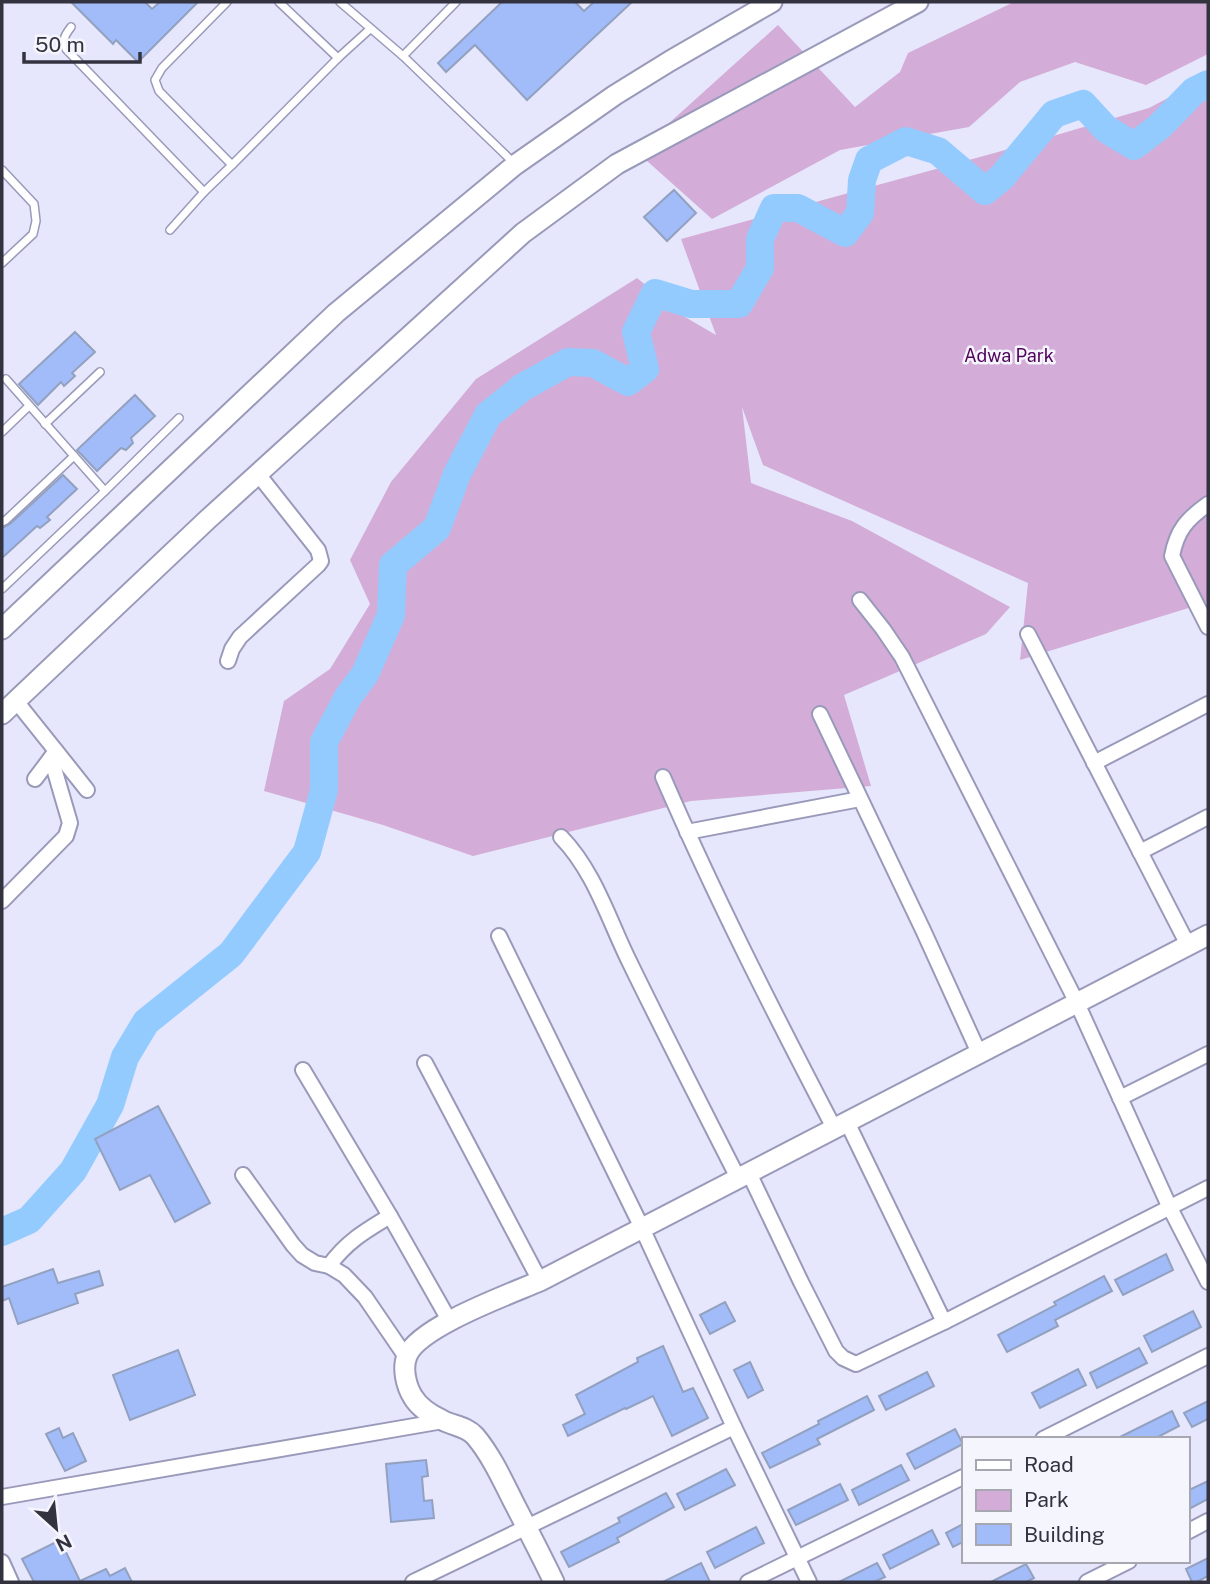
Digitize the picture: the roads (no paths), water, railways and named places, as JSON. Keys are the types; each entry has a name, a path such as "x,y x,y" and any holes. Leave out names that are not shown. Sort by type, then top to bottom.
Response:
{"main road":[{"path":"2,629 336,313 516,165 615,95 772,2"},
{"path":"9,707 258,474 523,233 617,164 918,2"},
{"path":"554,1582 505,1484 473,1434 429,1413 412,1396 405,1376 406,1357 415,1344 449,1320 540,1281 1208,935"}],"street":[{"path":"228,661 240,637 321,561 318,550 258,474"},
{"path":"1208,504 1192,515 1179,532 1172,556 1208,626"},
{"path":"860,600 902,657 1077,1003 1170,1208 1208,1282"},
{"path":"1027,634 1188,945"},
{"path":"1094,763 1208,704"},
{"path":"9,707 87,790"},
{"path":"820,714 979,1053"},
{"path":"34,779 54,754"},
{"path":"2,901 66,836 70,823 54,754"},
{"path":"663,777 768,1002 840,1125 944,1322"},
{"path":"687,832 860,799"},
{"path":"1140,852 1208,817"},
{"path":"561,837 575,851 602,900 629,961 836,1351 843,1358 856,1364 1208,1188"},
{"path":"499,936 642,1228 809,1582"},
{"path":"1120,1098 1208,1054"},
{"path":"425,1063 540,1281"},
{"path":"303,1070 449,1320"},
{"path":"243,1175 302,1255 344,1275 365,1297 406,1357"},
{"path":"329,1266 353,1238 390,1216"},
{"path":"1047,1437 1208,1356"},
{"path":"2,1497 443,1421"},
{"path":"413,1582 734,1427"},
{"path":"748,1582 962,1478"},
{"path":"1189,1531 1208,1521"},
{"path":"2,1562 11,1582"},
{"path":"1087,1582 1125,1563"}],"lane":[{"path":"227,2 162,68 155,80 159,91 232,165"},
{"path":"279,2 338,58"},
{"path":"340,2 403,56 516,165"},
{"path":"403,56 456,2"},
{"path":"71,27 64,36 66,49 204,192"},
{"path":"170,230 204,192 370,29"},
{"path":"2,170 34,204 36,221 33,234 2,262"},
{"path":"45,424 100,372"},
{"path":"6,379 105,491"},
{"path":"2,432 29,406"},
{"path":"2,589 179,418"},
{"path":"2,522 74,456"}],"waterway":[{"path":"2,1232 29,1220 73,1171 110,1105 125,1057 146,1022 231,954 307,852 324,790 324,742 348,697 365,674 391,615 393,565 437,528 457,474 488,415 523,387 568,362 593,363 628,382 645,369 636,332 655,293 691,304 739,304 760,268 760,239 774,208 798,208 845,233 860,213 862,180 869,160 906,141 938,151 985,191 1002,177 1054,114 1083,104 1106,129 1134,146 1160,126 1194,91 1208,84"}],"park label":[{"name":"Adwa Park","path":"1009,356"}]}
